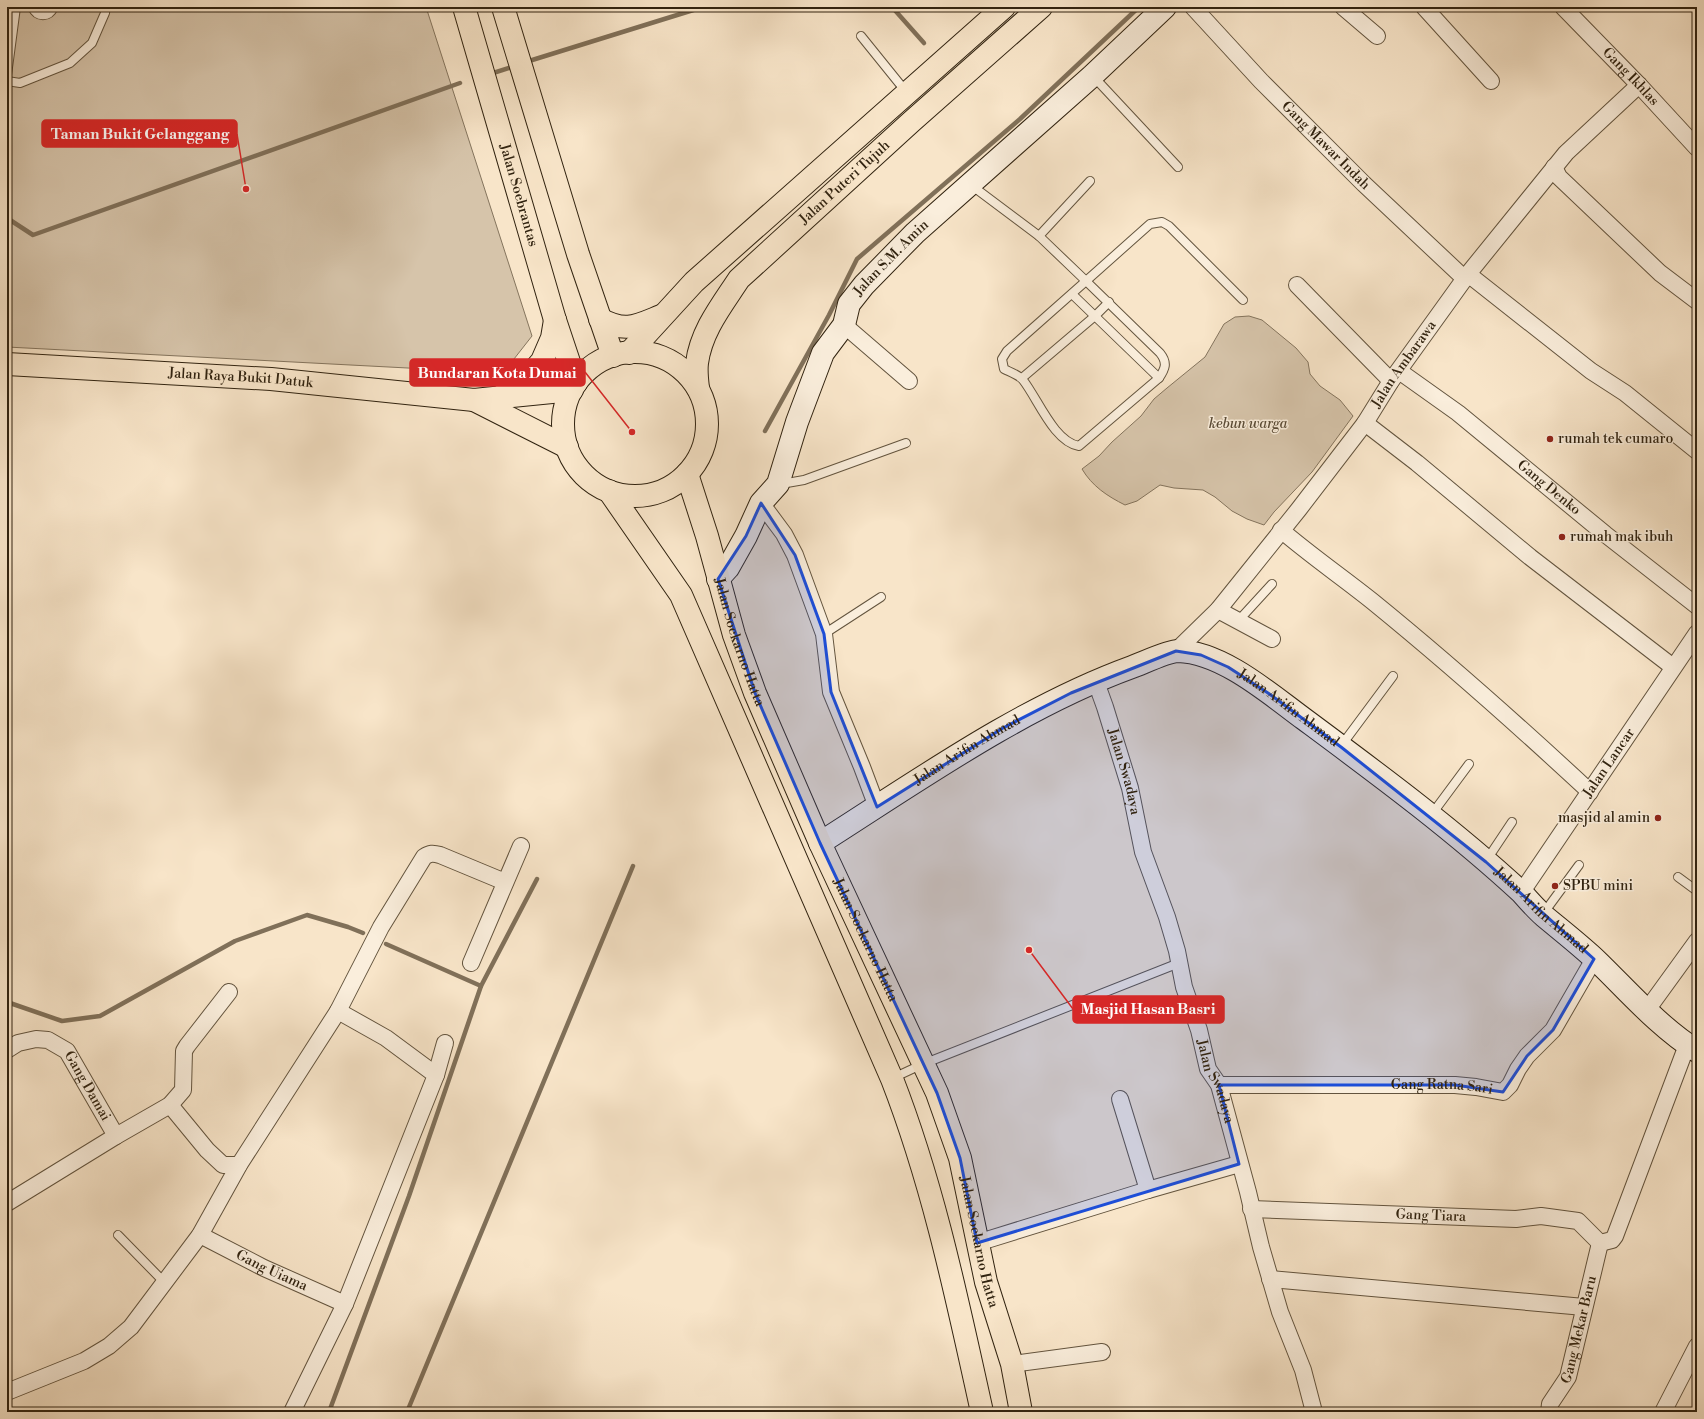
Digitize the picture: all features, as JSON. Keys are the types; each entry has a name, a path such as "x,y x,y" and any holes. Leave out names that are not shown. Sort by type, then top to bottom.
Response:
{"main road":[{"name":"Jalan Soebrantas","path":"464,7 574,386"},
{"path":"503,7 578,254 600,318 621,354"},
{"name":"Jalan Puteri Tujuh","path":"621,354 694,282 1004,7"},
{"name":"Jalan Puteri Tujuh","path":"698,388 697,364 703,338 719,308 739,280 905,128 1041,7"},
{"path":"600,318 613,325 632,327 661,316"},
{"path":"498,397 523,384 542,361 552,338 555,320"},
{"path":"621,354 650,354 669,361 685,372 698,388 706,410 707,433 700,454 687,474 671,486 651,494 630,496 609,491 591,481 576,466 567,447 563,428 564,408 574,386 592,366 621,354"},
{"name":"Jalan Raya Bukit Datuk","path":"7,364 271,379 474,400 574,386"},
{"name":"Jalan Raya Bukit Datuk","path":"474,400 567,447"},
{"name":"Jalan Soekarno Hatta","path":"687,474 707,536 734,635 755,693 820,843 937,1093 960,1158 986,1282 1012,1364 1021,1412"},
{"name":"Jalan Soekarno Hatta","path":"609,491 681,594 892,1079 908,1120 925,1171 948,1258 982,1412"}],"street":[{"name":"Jalan S.M. Amin","path":"718,579 728,568 746,536 761,503 778,484 797,422 823,353 844,325 849,304 864,284 915,232 1092,76 1165,7"},
{"name":"Gang Mawar Indah","path":"1193,7 1272,92 1364,184 1467,276 1591,371 1625,393 1697,451"},
{"path":"1343,7 1377,36"},
{"path":"1424,7 1491,81"},
{"name":"Gang Ikhlas","path":"1563,7 1639,85 1697,148"},
{"name":"Jalan Ambarawa","path":"1176,651 1218,610 1365,423 1395,376 1467,276 1554,167 1566,153 1639,85"},
{"path":"1554,167 1559,178 1660,273 1697,301"},
{"name":"Gang Denko","path":"1297,285 1395,376 1458,413 1605,534 1697,606"},
{"path":"844,325 909,381"},
{"path":"1365,423 1530,557 1673,667"},
{"path":"761,503 784,534 795,555 824,634 831,692 877,807"},
{"path":"1281,530 1371,601 1462,676 1590,792"},
{"path":"1218,610 1272,639"},
{"name":"Jalan Lancar","path":"1522,893 1697,633"},
{"name":"Jalan Arifin Ahmad","path":"820,843 1003,728 1071,693 1176,651 1201,655 1228,667 1268,693 1430,816 1522,893 1647,1010 1692,1048"},
{"name":"Jalan Swadaya","path":"1096,682 1130,788 1143,852 1167,918 1184,987 1199,1030 1208,1069 1219,1085 1270,1279 1280,1312 1303,1370 1314,1412"},
{"path":"471,963 521,846"},
{"path":"7,1392 84,1361 109,1346 131,1328 200,1235 239,1165 338,1011 381,927 424,857 433,853 440,855 505,882"},
{"path":"1647,1010 1697,941"},
{"name":"Gang Ratna Sari","path":"1219,1085 1455,1085 1503,1092 1510,1085 1527,1056 1553,1030 1594,959"},
{"path":"7,1203 116,1136 170,1105 184,1090 184,1051 186,1046 229,992"},
{"path":"338,1011 386,1038 436,1075"},
{"name":"Gang Damai","path":"7,1050 18,1043 36,1039 48,1040 66,1051 116,1136"},
{"path":"292,1412 345,1304 436,1075 445,1043"},
{"path":"1600,1243 1606,1243 1612,1240 1615,1236 1692,1048"},
{"path":"1120,1099 1148,1190"},
{"path":"170,1105 207,1150 223,1165 239,1165"},
{"path":"977,1243 1148,1190 1239,1164"},
{"name":"Gang Tiara","path":"1251,1209 1516,1219 1541,1216 1578,1221 1600,1243"},
{"name":"Gang Uiama","path":"200,1235 264,1268 345,1304"},
{"name":"Gang Mekar Baru","path":"1549,1412 1550,1404 1568,1377 1600,1243"},
{"path":"1270,1279 1584,1307"},
{"path":"1663,1412 1697,1346"},
{"path":"1012,1364 1102,1352"}],"lane":[{"path":"7,75 16,7"},
{"path":"32,7 36,13 43,15 50,12 54,7"},
{"path":"7,81 20,83 70,63 92,42 105,13 106,7"},
{"path":"861,36 907,93"},
{"path":"1092,76 1178,167"},
{"path":"1040,236 1090,181"},
{"path":"969,183 1040,236 1086,281 1109,302 1164,358 1166,364 1165,370 1159,378 1079,446 1072,445 1057,433 1022,378 1004,369 1002,359 1006,351 1072,294 1086,281 1150,224 1162,222 1169,226 1243,300"},
{"path":"1072,294 1159,378"},
{"path":"1022,378 1095,316 1109,302"},
{"path":"778,484 804,480 906,443"},
{"path":"1239,620 1272,584"},
{"path":"824,634 881,597"},
{"path":"1341,747 1393,676"},
{"path":"1430,816 1469,764"},
{"path":"1486,862 1512,822"},
{"path":"1543,914 1579,865"},
{"path":"1678,877 1697,891"},
{"path":"892,1079 923,1064 1179,963"},
{"path":"118,1235 164,1282"}],"highlighted area":[{"path":"761,503 795,555 824,634 831,692 877,807 1003,728 1071,693 1176,651 1201,655 1228,667 1268,693 1341,747 1486,862 1594,959 1553,1030 1527,1056 1503,1092 1455,1085 1219,1085 1239,1164 977,1243 960,1158 937,1093 820,843 755,693 718,579 746,536"}],"green space":[{"path":"7,7 426,7 532,336 503,373 7,347"},
{"name":"kebun warga","path":"1249,316 1262,320 1296,348 1308,362 1310,374 1320,386 1340,400 1353,416 1312,472 1274,512 1264,525 1247,519 1232,511 1215,497 1203,490 1174,488 1160,485 1137,501 1125,505 1106,494 1090,481 1082,469 1099,456 1141,416 1154,399 1205,357 1224,324 1235,317"}],"waterway":[{"path":"529,61 703,7"},
{"path":"892,7 924,43"},
{"path":"765,431 829,315 857,259 1020,119 1139,7"},
{"path":"490,74 512,67"},
{"path":"7,218 33,235 460,83"},
{"path":"407,1412 633,866"},
{"path":"329,1412 409,1196 481,986 537,879"},
{"path":"7,1002 62,1021 100,1016 235,941 307,915 363,933"},
{"path":"386,944 481,986"}],"place":[{"name":"Taman Bukit Gelanggang","path":"246,189"},
{"name":"Bundaran Kota Dumai","path":"632,432"},
{"name":"rumah tek cumaro","path":"1550,439"},
{"name":"rumah mak ibuh","path":"1562,537"},
{"name":"masjid al amin","path":"1658,818"},
{"name":"SPBU mini","path":"1555,886"},
{"name":"Masjid Hasan Basri","path":"1029,950"}]}
